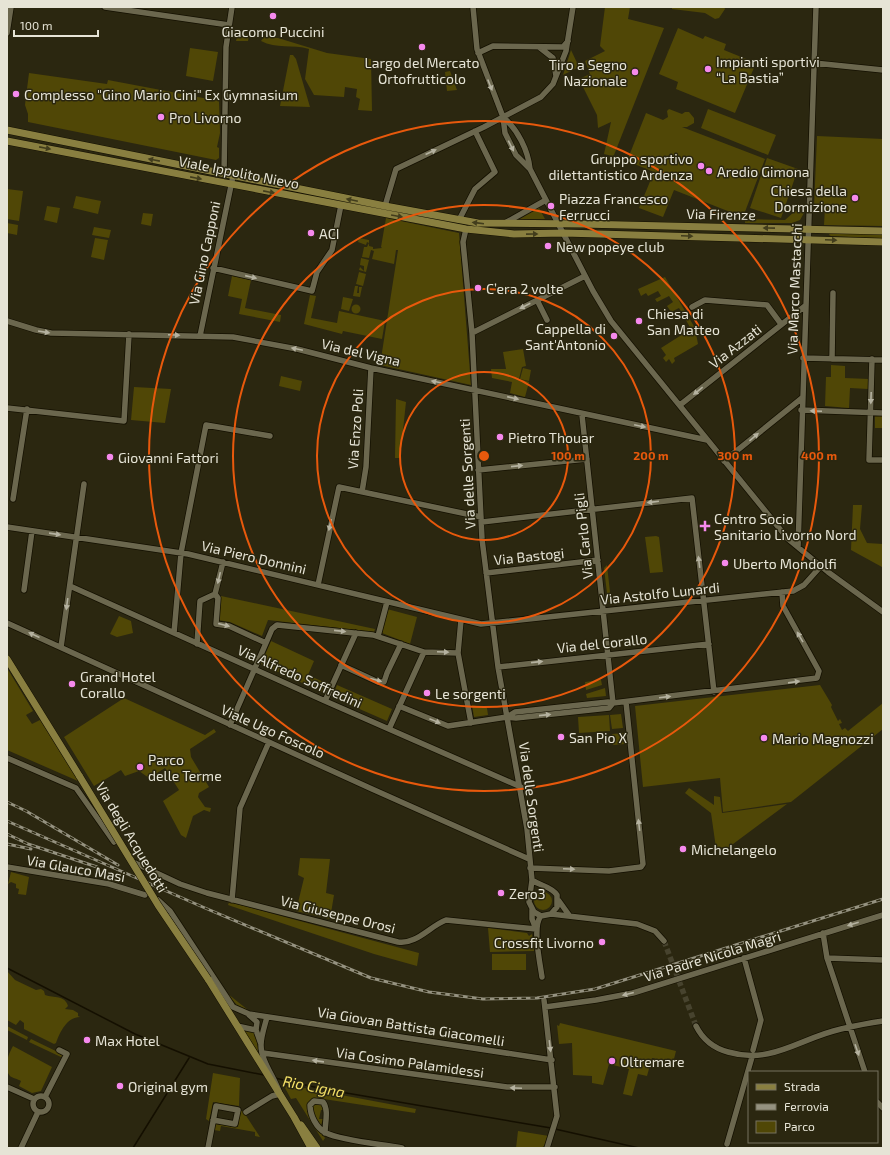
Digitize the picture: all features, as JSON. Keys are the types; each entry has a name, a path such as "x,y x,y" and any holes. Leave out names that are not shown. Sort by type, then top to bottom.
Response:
{"main road":[{"name":"Viale Ippolito Nievo","path":"7,130 459,220"},
{"name":"Viale Ippolito Nievo","path":"7,141 466,229"},
{"path":"459,220 502,225 559,224"},
{"name":"Via Firenze","path":"559,224 883,231"},
{"path":"466,229 514,234 564,233"},
{"name":"Via Firenze","path":"564,233 883,242"},
{"name":"Via degli Acquedotti","path":"7,659 158,906 268,1071 311,1148"},
{"name":"Via degli Acquedotti","path":"294,1117 317,1148"}],"street":[{"path":"7,33 11,7"},
{"path":"105,7 229,25"},
{"path":"224,174 226,47 232,7"},
{"path":"473,7 478,53 503,117 505,133 513,150 522,163 530,169"},
{"path":"385,206 396,169 538,99 555,80 568,41 573,7"},
{"name":"Via Marco Mastacchi","path":"798,548 803,358 816,7"},
{"path":"478,53 493,46 563,47 568,41"},
{"path":"539,47 553,58 556,68 555,80"},
{"path":"814,63 883,70"},
{"path":"503,117 514,128 526,150 529,156 530,169 604,312 706,440 788,539 821,566 883,612"},
{"path":"459,220 475,189 495,172 475,131"},
{"name":"Via Gino Capponi","path":"200,336 233,176"},
{"path":"502,225 546,200"},
{"path":"213,268 312,291 316,272 332,250 341,205"},
{"name":"Via delle Sorgenti","path":"466,229 464,242 472,333 478,470 486,573 498,667 520,787 532,880 529,902 532,910 532,919 536,929 542,977"},
{"path":"472,333 585,276"},
{"path":"832,359 833,293"},
{"path":"537,300 547,320"},
{"path":"692,307 705,300 767,305 781,324"},
{"name":"Via Azzati","path":"680,406 805,306"},
{"name":"Via del Vigna","path":"7,321 45,332 233,337 283,346 371,368 582,415 706,440"},
{"path":"7,408 27,409 124,421 129,334"},
{"path":"803,358 883,360"},
{"path":"872,359 869,460 883,460"},
{"name":"Via Enzo Poli","path":"362,492 366,466 371,368"},
{"path":"724,462 802,398"},
{"path":"12,499 27,409"},
{"path":"802,410 883,413"},
{"name":"Via Carlo Pigli","path":"582,415 613,703"},
{"path":"174,633 180,553 206,425 270,436"},
{"path":"478,470 587,459"},
{"path":"61,647 84,484"},
{"path":"318,585 339,487 482,520 692,498 714,692"},
{"name":"Via Piero Donnini","path":"7,527 180,553 223,562 461,620 481,624 493,624"},
{"path":"24,590 32,531"},
{"name":"Via Bastogi","path":"486,573 598,560"},
{"path":"223,562 215,594 218,598 216,624 229,626 266,642"},
{"name":"Via Astolfo Lunardi","path":"493,624 795,591 801,588 821,566"},
{"name":"Via Alfredo Soffredini","path":"70,586 520,787"},
{"path":"399,706 448,726 506,717 516,718 608,708 613,703 816,679 819,676 819,671 782,606 782,592"},
{"path":"197,644 200,601 215,594"},
{"path":"378,636 387,602"},
{"path":"461,620 458,653 470,723"},
{"name":"Viale Ugo Foscolo","path":"7,623 230,725 529,858"},
{"path":"230,725 266,642 276,625 378,636 424,652 458,653"},
{"path":"325,701 356,633"},
{"path":"341,665 378,682 384,682 401,644"},
{"name":"Via del Corallo","path":"498,667 709,644"},
{"path":"389,729 424,652"},
{"path":"530,868 609,871 641,868 643,864 626,702"},
{"path":"232,900 240,808 269,742"},
{"path":"7,758 73,786 114,842"},
{"name":"Via Giuseppe Orosi","path":"135,863 180,884 232,900 401,942 415,939 435,925 446,920 536,929"},
{"name":"Via Glauco Masi","path":"7,867 102,882 142,894"},
{"path":"532,880 553,890 569,915"},
{"path":"531,894 542,886"},
{"name":"Via degli Acquedotti","path":"158,900 175,918 234,1008 249,1014 267,1017 261,1044"},
{"path":"551,914 557,907 558,900"},
{"path":"532,910 541,916 551,914 569,915 584,919 641,925 655,931 664,941"},
{"name":"Via Padre Nicola Magri","path":"545,1007 624,995 883,914"},
{"name":"Via delle Sorgenti","path":"536,929 538,920 541,916"},
{"path":"823,934 827,958 865,1071"},
{"path":"744,958 761,1020 753,1050"},
{"path":"827,958 883,960"},
{"path":"544,1000 555,1087 556,1122 547,1148"},
{"name":"Via degli Acquedotti","path":"249,1014 256,1021 256,1030 268,1071"},
{"name":"Via Giovan Battista Giacomelli","path":"267,1017 552,1060"},
{"path":"696,1026 705,1039 714,1047 752,1057 766,1055 841,1029 883,1021"},
{"path":"237,1026 256,1030"},
{"path":"45,1097 67,1054 59,1050"},
{"name":"Via Cosimo Palamidessi","path":"263,1053 507,1088 555,1087"},
{"path":"727,1144 752,1057"},
{"path":"7,1087 34,1100"},
{"path":"246,1112 272,1096 280,1094"},
{"path":"38,1096 45,1097 49,1102 48,1106 44,1111 38,1112 33,1106 34,1100 38,1096"},
{"path":"325,1133 327,1111 325,1104 323,1102 314,1101 310,1105 310,1113 314,1121 325,1133 402,1148"},
{"path":"208,1148 213,1120 216,1106 238,1110 235,1124 213,1120"},
{"path":"21,1148 38,1112"}],"green space":[{"path":"605,7 630,7 628,19 664,28 614,155 612,156 604,154 611,122 598,128 597,115 579,79 590,74 585,61 605,51 600,46"},
{"path":"672,7 724,7 725,9 719,18 715,19 705,13 672,9"},
{"name":"Impianti sportivi “La Bastia”","path":"678,28 703,39 705,36 726,44 724,50 756,63 735,113 676,89 678,82 659,74"},
{"path":"238,33 249,35 248,41 236,41"},
{"path":"264,37 278,38 327,53 371,59 372,111 358,110 360,99 356,97 357,89 345,87 344,97 314,95 305,79 309,49 273,45 261,41"},
{"path":"190,48 218,52 213,81 186,76"},
{"path":"571,50 579,67 563,75"},
{"path":"290,55 293,55 296,59 310,107 280,106"},
{"path":"450,71 457,90 447,91 445,72"},
{"name":"Pro Livorno","path":"29,73 107,84 108,80 219,101 220,133 217,147 219,148 219,158 216,160 28,122 28,114 25,105"},
{"name":"Gruppo sportivo dilettantistico Ardenza","path":"669,109 682,114 689,112 694,118 694,123 687,127 682,127 765,159 743,217 674,190 663,217 639,208 654,172 627,161 646,113 663,120 668,117 667,111"},
{"path":"708,109 776,135 768,155 701,128"},
{"path":"817,136 883,139 883,226 824,225 825,207 814,207"},
{"path":"767,158 798,169 781,218 750,208"},
{"path":"7,189 23,191 19,221 7,219"},
{"path":"76,196 101,201 98,214 73,208"},
{"path":"47,206 60,208 57,223 44,220"},
{"path":"539,208 545,219 520,219"},
{"path":"795,211 804,213 800,220 792,223 745,223 745,219 785,220"},
{"path":"143,213 153,214 151,226 141,224"},
{"path":"386,218 459,233 471,385 380,365 398,250 396,250 394,264 372,259 374,251 371,250 369,258 362,257 364,247 367,247 369,243 369,246 373,247 373,249 382,248"},
{"path":"7,223 18,225 17,235 7,233"},
{"path":"94,227 111,230 109,238 92,235"},
{"path":"830,233 883,234 883,238 831,236 829,235"},
{"path":"95,238 108,240 104,260 91,257"},
{"path":"359,238 369,240 369,243 367,242 366,245 358,242"},
{"path":"361,258 369,260 366,272 359,270 360,267 364,271 364,266 360,265"},
{"path":"359,272 366,274 363,286 356,284"},
{"path":"232,276 251,280 245,308 281,315 280,322 239,314 242,299 228,296"},
{"path":"665,277 695,328 698,344 674,358 675,361 672,364 669,359 666,362 663,358 666,355 661,348 691,329 679,308 671,312 667,306 673,302 669,296 657,302 655,299 661,296 658,291 648,296 646,293 641,296 638,289"},
{"path":"355,286 358,286 357,293 359,293 359,287 362,287 360,297 353,296"},
{"path":"310,295 316,296 311,318 337,323 339,311 385,321 382,339 343,331 342,334 304,324"},
{"path":"343,297 353,299 349,311 341,309"},
{"path":"356,304 361,309 356,314 351,309"},
{"path":"523,349 526,366 522,367 519,379 529,382 525,397 510,393 512,382 492,378 491,369 506,369 503,352"},
{"path":"831,365 845,366 845,378 869,379 868,389 850,388 849,408 825,406 826,377 831,377"},
{"path":"523,368 531,370 529,381 520,379"},
{"path":"281,376 302,381 300,391 279,386"},
{"path":"134,387 171,389 165,423 131,420"},
{"path":"396,399 406,402 400,458 395,458"},
{"path":"875,416 883,416 883,428 875,428"},
{"path":"853,505 862,505 860,529 867,543 883,544 882,567 851,550"},
{"path":"645,537 659,537 663,572 650,573"},
{"path":"607,565 611,601 608,602 604,568"},
{"path":"221,596 375,629 374,632 268,620 262,636 230,622 218,620"},
{"path":"387,609 417,617 410,644 382,633"},
{"path":"119,616 131,621 133,633 117,637 110,634"},
{"path":"271,641 314,661 308,675 328,684 324,693 261,664"},
{"path":"7,668 33,711 26,715 32,724 40,720 78,781 7,750"},
{"path":"601,680 602,685 586,690 585,682"},
{"path":"337,685 392,709 387,721 332,697"},
{"path":"820,685 832,705 831,707 838,721 840,719 842,723 839,724 842,730 845,728 848,731 883,703 883,729 791,802 723,812 720,778 643,787 635,706"},
{"path":"605,688 606,696 587,698 586,694"},
{"name":"Parco delle Terme","path":"124,698 205,735 214,729 216,732 190,749 191,757 209,787 199,793 198,797 205,807 211,808 210,812 204,810 193,816 186,838 181,835 163,801 179,790 165,768 149,778 139,771 125,776 121,770 94,786 64,737"},
{"path":"472,705 487,708 488,715 474,717"},
{"path":"621,714 623,728 612,729 610,715"},
{"path":"609,715 610,731 579,733 578,717"},
{"path":"624,733 625,744 613,745 612,734"},
{"path":"689,788 714,805 714,796 720,797 722,813 787,804 729,847 716,848 711,813 685,793"},
{"path":"300,858 330,859 326,893 334,895 330,919 296,911 304,878 298,875"},
{"path":"11,872 29,877 26,895 18,894 19,889 16,888 16,884 11,882 8,884"},
{"path":"543,892 549,895 552,901 549,907 543,910 537,907 534,901 537,895"},
{"path":"229,902 419,953 417,966 374,954 228,905"},
{"path":"488,928 527,933 529,936 532,934 534,951 490,952"},
{"path":"492,954 526,954 526,970 492,970"},
{"path":"7,971 15,980 36,990 41,989 44,991 45,995 62,998 67,1002 68,1006 65,1009 73,1010 78,1013 78,1016 80,1017 68,1022 62,1030 56,1043 54,1044 24,1029 24,1023 20,1020 16,1025 7,1020"},
{"path":"228,994 248,1010 236,1004"},
{"name":"Oltremare","path":"560,1023 676,1051 673,1063 652,1058 647,1076 638,1074 632,1096 623,1094 629,1069 609,1064 603,1085 592,1083 592,1076 573,1075 572,1043 559,1044 557,1025 559,1026"},
{"path":"7,1026 28,1037 27,1040 7,1030"},
{"path":"243,1029 255,1031 259,1053"},
{"path":"31,1039 62,1054 62,1056 61,1057 29,1042"},
{"path":"13,1046 52,1067 41,1091 32,1093 19,1086 21,1081 11,1077 8,1073 7,1061"},
{"path":"213,1073 240,1078 239,1106 213,1102 209,1121 206,1119"},
{"path":"288,1085 416,1109 415,1113 317,1098 310,1102 307,1111 325,1138 323,1141 296,1098 291,1099 285,1088"},
{"path":"318,1103 323,1105 323,1110 321,1110 319,1119 323,1119 321,1125 312,1113 312,1106"},
{"path":"240,1111 243,1111 260,1137 255,1136 255,1132 221,1126 220,1131 214,1130 215,1124 238,1127"},
{"path":"518,1131 549,1136 546,1145 541,1148 516,1148"}],"waterway":[{"name":"Rio Cigna","path":"7,968 135,1034 208,1064 264,1075"},
{"path":"133,1148 189,1058"},
{"name":"Rio Cigna","path":"275,1078 323,1089 551,1128"},
{"name":"Rio Cigna","path":"555,1129 639,1148"}],"tunnel":[{"path":"664,941 696,1026"}],"railway":[{"path":"7,802 26,811 118,865"},
{"path":"7,821 205,908 371,978 429,992 483,999 537,998 595,989 883,899"},
{"path":"7,834 28,844 97,867"},
{"path":"7,844 31,849"}],"place":[{"name":"Giacomo Puccini","path":"273,16"},
{"name":"Largo del Mercato Ortofrutticolo","path":"422,47"},
{"name":"Impianti sportivi “La Bastia”","path":"708,69"},
{"name":"Tiro a Segno Nazionale","path":"635,72"},
{"name":"Complesso \"Gino Mario Cini\" Ex Gymnasium","path":"16,94"},
{"name":"Pro Livorno","path":"161,117"},
{"name":"Gruppo sportivo dilettantistico Ardenza","path":"701,166"},
{"name":"Aredio Gimona","path":"709,171"},
{"name":"Chiesa della Dormizione","path":"855,198"},
{"name":"Piazza Francesco Ferrucci","path":"551,206"},
{"name":"ACI","path":"311,233"},
{"name":"New popeye club","path":"548,246"},
{"name":"C’era 2 volte","path":"478,288"},
{"name":"Chiesa di San Matteo","path":"639,321"},
{"name":"Cappella di Sant'Antonio","path":"614,336"},
{"name":"Pietro Thouar","path":"500,437"},
{"name":"Giovanni Fattori","path":"110,457"},
{"name":"Centro Socio Sanitario Livorno Nord","path":"705,526"},
{"name":"Uberto Mondolfi","path":"725,563"},
{"name":"Grand Hotel Corallo","path":"72,684"},
{"name":"Le sorgenti","path":"427,693"},
{"name":"San Pio X","path":"561,737"},
{"name":"Mario Magnozzi","path":"764,738"},
{"name":"Parco delle Terme","path":"140,767"},
{"name":"Michelangelo","path":"683,849"},
{"name":"Zero3","path":"501,893"},
{"name":"Crossfit Livorno","path":"602,942"},
{"name":"Max Hotel","path":"87,1040"},
{"name":"Oltremare","path":"612,1061"},
{"name":"Original gym","path":"120,1086"}]}
